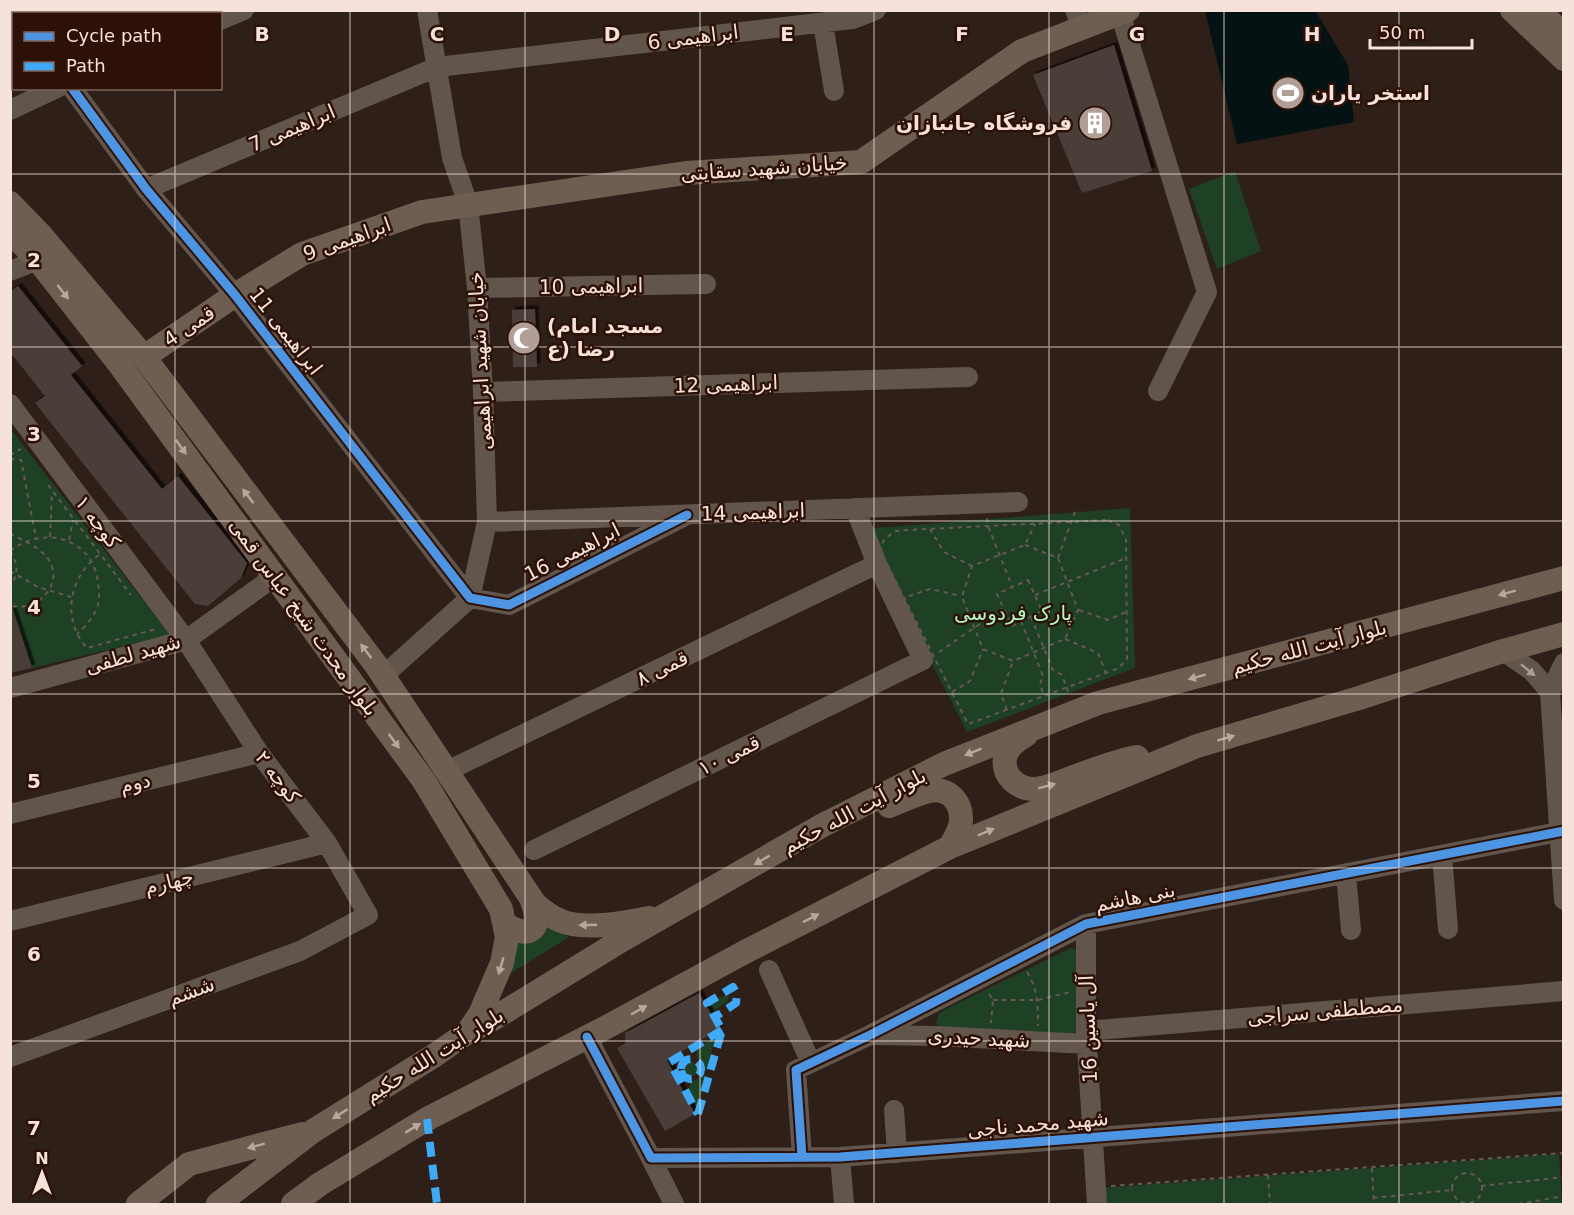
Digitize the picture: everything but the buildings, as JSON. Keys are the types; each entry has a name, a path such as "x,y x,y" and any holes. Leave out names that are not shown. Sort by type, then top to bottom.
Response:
{"main road":[{"path":"1512,10 1563,59"},
{"path":"1538,10 1563,35"},
{"name":"خیابان شهید سقایتی","path":"468,204 686,173 861,162 1022,51 1078,19 1124,12"},
{"name":"بلوار محدث شیخ عباس قمی","path":"10,203 40,234 144,357 383,676 532,901 560,921 576,925 616,923 667,914"},
{"name":"ابراهیمی 9","path":"236,295 302,254 422,212 468,204"},
{"name":"بلوار محدث شیخ عباس قمی","path":"10,232 38,260 117,361 424,781 501,909 507,937 497,978 480,1014 468,1032"},
{"name":"قمی 4","path":"144,357 236,295"},
{"name":"بلوار آیت الله حکیم","path":"218,1204 313,1131 468,1032 621,940 823,825 944,764 1098,703 1563,578"},
{"path":"1048,721 1014,741 1005,754 1004,765 1007,776 1016,784 1034,789 1050,786 1130,758 1197,746 1359,699 1503,651 1563,634"},
{"path":"293,1204 320,1184 427,1119 587,1037 743,953 950,848 1197,746"},
{"path":"823,825 879,810 930,791 943,791 958,802 961,820 958,833 950,848"},
{"path":"505,924 521,932 530,931 535,927 537,916 532,901"},
{"path":"138,1204 189,1164 313,1131"},
{"path":"304,1204 320,1184"}],"street":[{"path":"222,19 244,10"},
{"name":"خیابان شهید ابراهیمی","path":"427,10 452,158 468,204 477,288 487,522 470,598"},
{"name":"ابراهیمی 6","path":"437,67 800,18 823,22 853,19 876,10"},
{"path":"1124,12 1207,292 1158,391"},
{"path":"823,22 834,91"},
{"name":"ابراهیمی 7","path":"146,189 437,67"},
{"path":"10,110 53,90"},
{"name":"ابراهیمی 11","path":"73,90 146,189 236,295 470,598"},
{"path":"10,271 38,260"},
{"name":"ابراهیمی 10","path":"477,288 706,284"},
{"name":"ابراهیمی 12","path":"483,392 968,377"},
{"name":"کوچه ۱","path":"10,404 186,640"},
{"name":"ابراهیمی 14","path":"487,522 1018,502"},
{"path":"855,508 877,564 928,658"},
{"name":"ابراهیمی 16","path":"470,598 509,605 687,515"},
{"name":"قمی ۸","path":"447,771 877,564"},
{"name":"شهید لطفی","path":"10,688 186,640 274,577"},
{"path":"383,676 470,598"},
{"name":"کوچه ۲","path":"186,640 258,753 327,843 368,915"},
{"path":"1503,651 1532,671 1550,692"},
{"name":"قمی ۱۰","path":"534,850 928,658"},
{"path":"1563,663 1550,692 1561,831 1563,900"},
{"name":"دوم","path":"10,814 258,753"},
{"name":"بنی هاشم","path":"811,1063 1086,924 1561,831"},
{"name":"چهارم","path":"10,921 327,843"},
{"path":"1442,855 1448,929"},
{"path":"1346,874 1352,930"},
{"name":"ششم","path":"10,1057 300,951 368,915"},
{"name":"آل یاسین 16","path":"1086,924 1086,1037 1097,1204"},
{"path":"768,970 811,1063 796,1070 802,1156"},
{"name":"مصططفی سراجی","path":"1086,1037 1563,991"},
{"name":"شهید حیدری","path":"870,1035 1038,1041 1086,1037"},
{"path":"587,1037 674,1204"},
{"name":"شهید محمد ناجی","path":"651,1158 840,1156 897,1153 1563,1101"},
{"path":"894,1110 897,1153"},
{"path":"840,1156 844,1204"}],"path":[{"path":"10,457 21,448 27,456"},
{"path":"10,457 21,460 36,538"},
{"path":"46,482 135,601"},
{"path":"51,537 52,490"},
{"path":"985,503 988,526 1013,587"},
{"path":"1058,558 1076,509"},
{"path":"69,540 73,520"},
{"path":"1108,520 1119,525 1126,540 1127,659 1119,668 968,724 952,692 928,658 881,551 881,545 884,539 896,531 1035,523 1108,520"},
{"path":"1025,545 1035,523"},
{"path":"930,529 944,552 972,566 1025,545 1058,558 1078,610 1065,639 1013,661 983,648 962,597 972,566"},
{"path":"10,533 39,550 51,565 51,583 41,601 25,607 13,606"},
{"path":"10,587 16,575 17,566 11,551 24,542 51,537 69,540 80,547 91,561 98,577 99,603 87,624 77,634"},
{"path":"99,555 81,574 71,597 71,613 77,634 87,648 156,629"},
{"path":"1035,595 1126,558"},
{"path":"10,571 48,591 71,597"},
{"path":"1028,580 1035,595 1042,611 1011,626 997,594 1028,580"},
{"path":"903,598 930,589 962,597"},
{"path":"928,658 1003,608"},
{"path":"1078,610 1108,620 1126,612"},
{"path":"1031,616 1053,670 1062,675 1076,711"},
{"path":"1021,621 1043,676 1040,684 1044,696"},
{"path":"1065,639 1098,653 1106,673"},
{"path":"952,692 970,681 983,648"},
{"path":"1007,710 1001,694 1013,661"},
{"path":"1020,959 1035,987 1038,1000 1038,1041"},
{"path":"980,978 993,1000 990,1039"},
{"path":"993,1000 1038,1000 1086,988"},
{"path":"1111,1186 1563,1153 1563,1171"},
{"path":"1372,1168 1374,1204"},
{"path":"1462,1173 1473,1174 1481,1186 1480,1195 1472,1203 1460,1202 1452,1193 1452,1181 1462,1173"},
{"path":"1268,1175 1270,1204"},
{"path":"1481,1186 1563,1177"},
{"path":"1373,1198 1452,1190"},
{"path":"1518,1204 1563,1196"}],"green space":[{"path":"1235,171 1261,251 1217,269 1189,189"},
{"path":"10,428 170,635 32,668 11,610"},
{"name":"پارک فردوسی","path":"1130,508 1135,668 967,732 863,529"},
{"path":"544,924 569,937 511,973 516,943 526,941"},
{"path":"1071,948 1078,950 1078,1030 1072,1035 942,1028 936,1024 939,1014 944,1010"},
{"path":"729,993 728,1001 713,1011 709,1004"},
{"path":"714,1039 707,1070 704,1070 703,1064 697,1058 697,1046"},
{"path":"688,1062 694,1062 698,1069 694,1076 688,1076 684,1072 684,1066"},
{"path":"702,1075 706,1076 697,1109 687,1094 691,1082"},
{"path":"1559,1154 1562,1204 1104,1204 1102,1188"}],"shaded area":[{"name":"استخر یاران","path":"1205,11 1316,12 1348,65 1354,122 1237,144"}],"marked path":[{"path":"698,1114 722,1030 707,1003 733,987 737,994 736,1003 715,1017"},
{"path":"670,1062 722,1030"},
{"path":"687,1059 695,1059 701,1065 701,1069 701,1073 695,1079 687,1079 681,1073 681,1065 687,1059"},
{"path":"674,1070 698,1114"},
{"path":"427,1119 437,1204"}],"cycle path":[{"path":"73,90 146,189 235,295 470,598 509,605 687,515"},
{"path":"802,1157 796,1070 870,1035 1086,924 1564,831"},
{"path":"587,1037 651,1158 840,1157 1564,1101"}],"place":[{"name":"استخر یاران","path":"1288,93"},
{"name":"فروشگاه جانبازان","path":"1095,123"},
{"name":"(مسجد امام رضا (ع","path":"524,338"}]}
